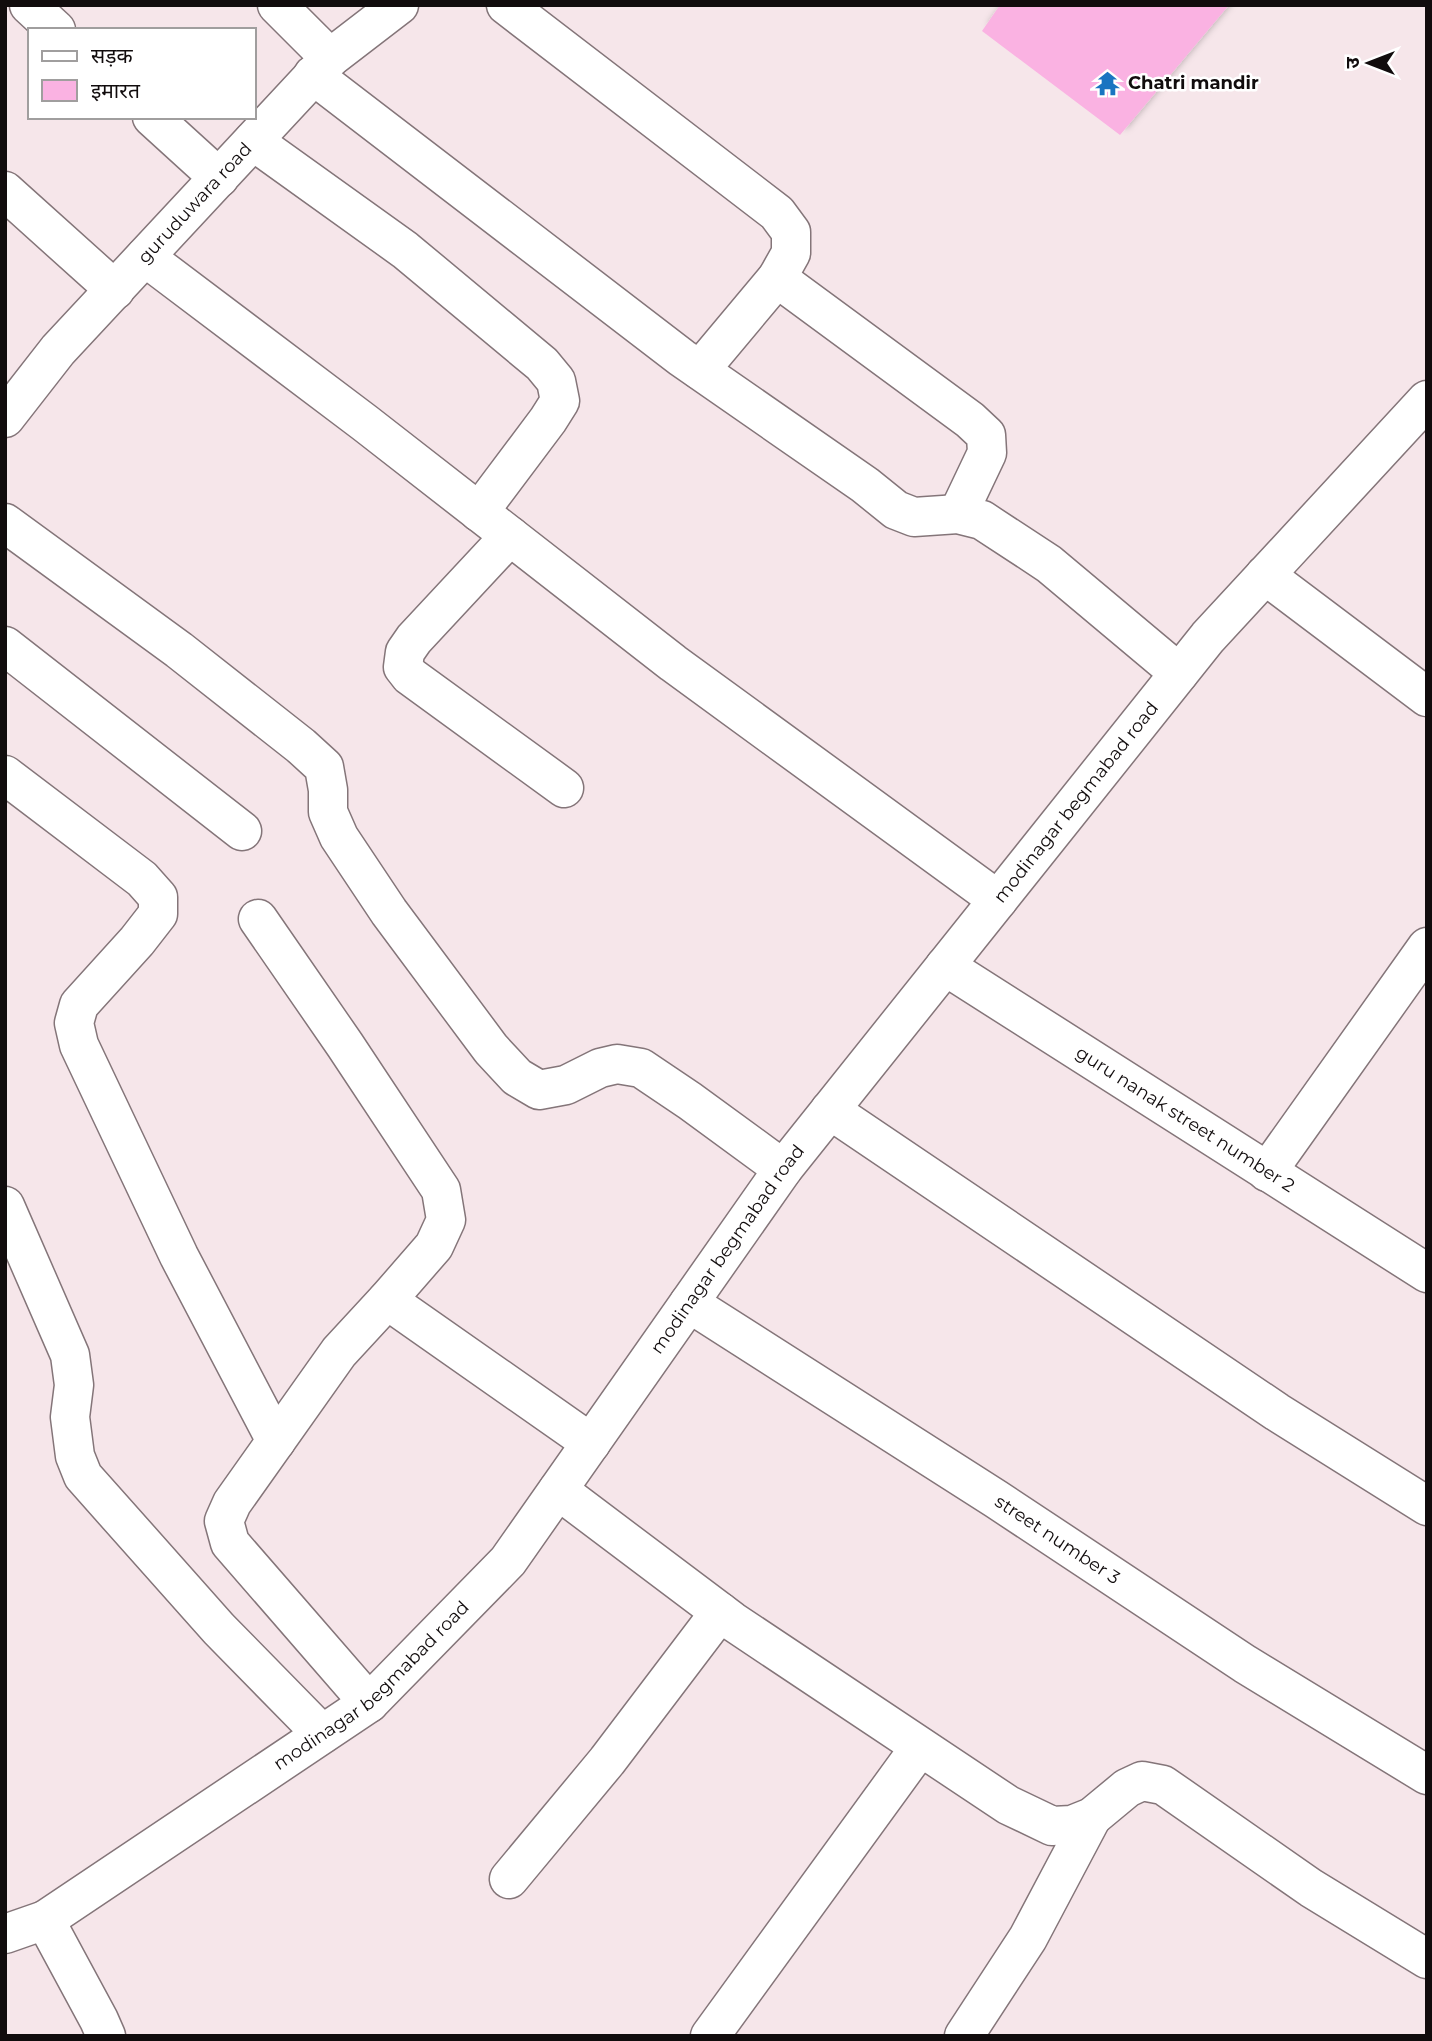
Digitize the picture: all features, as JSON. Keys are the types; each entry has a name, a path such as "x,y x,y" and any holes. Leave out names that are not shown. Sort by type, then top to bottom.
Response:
{"street":[{"path":"29,5 54,28"},
{"path":"277,5 322,67 700,370 897,510 914,517 958,514 982,520 1048,564 1179,673"},
{"name":"guruduwara road","path":"5,418 58,351 322,67 399,5"},
{"path":"506,5 777,213 791,232 791,253 777,278 700,370"},
{"path":"154,119 219,178"},
{"path":"253,142 405,250 542,364 556,381 560,401 479,512"},
{"path":"5,191 115,290"},
{"path":"145,257 673,663 998,900"},
{"path":"777,278 970,420 986,435 987,453 958,514"},
{"name":"modinagar begmabad road","path":"106,2036 99,2020 19,1922 369,1703 508,1561 783,1169 1208,637 1427,400"},
{"path":"5,523 179,650 324,767 328,813 339,837 388,912 491,1049 517,1077 539,1090 566,1085 600,1068 617,1064 640,1068 783,1169"},
{"path":"510,536 414,639 405,652 403,667 410,676 564,788"},
{"path":"1265,575 1427,696"},
{"path":"5,646 242,831"},
{"path":"5,775 142,879 158,897 158,914 79,1005 74,1023 79,1045 179,1256 276,1441"},
{"path":"258,919 441,1190 446,1220 434,1246 339,1352 232,1503 224,1521 230,1543 369,1703"},
{"path":"1267,1172 1427,947"},
{"name":"guru nanak street number 2","path":"945,966 1427,1273"},
{"path":"830,1110 1266,1405 1427,1506"},
{"path":"5,1206 70,1355 74,1385 70,1417 75,1456 83,1476 219,1629 322,1734"},
{"path":"387,1300 591,1443"},
{"name":"street number 3","path":"689,1303 996,1499 1245,1664 1427,1775"},
{"path":"558,1490 720,1612 1008,1805 1052,1826 1072,1825 1092,1817 1127,1788 1142,1780 1163,1785 1311,1888 1427,1959"},
{"path":"509,1879 607,1761 720,1612"},
{"path":"710,2036 920,1747"},
{"path":"964,2036 1028,1938 1092,1817"}],"building":[{"name":"Chatri mandir","path":"1000,5 1229,5 1120,135 982,31"}],"place":[{"name":"Chatri mandir","path":"1108,83"}]}
